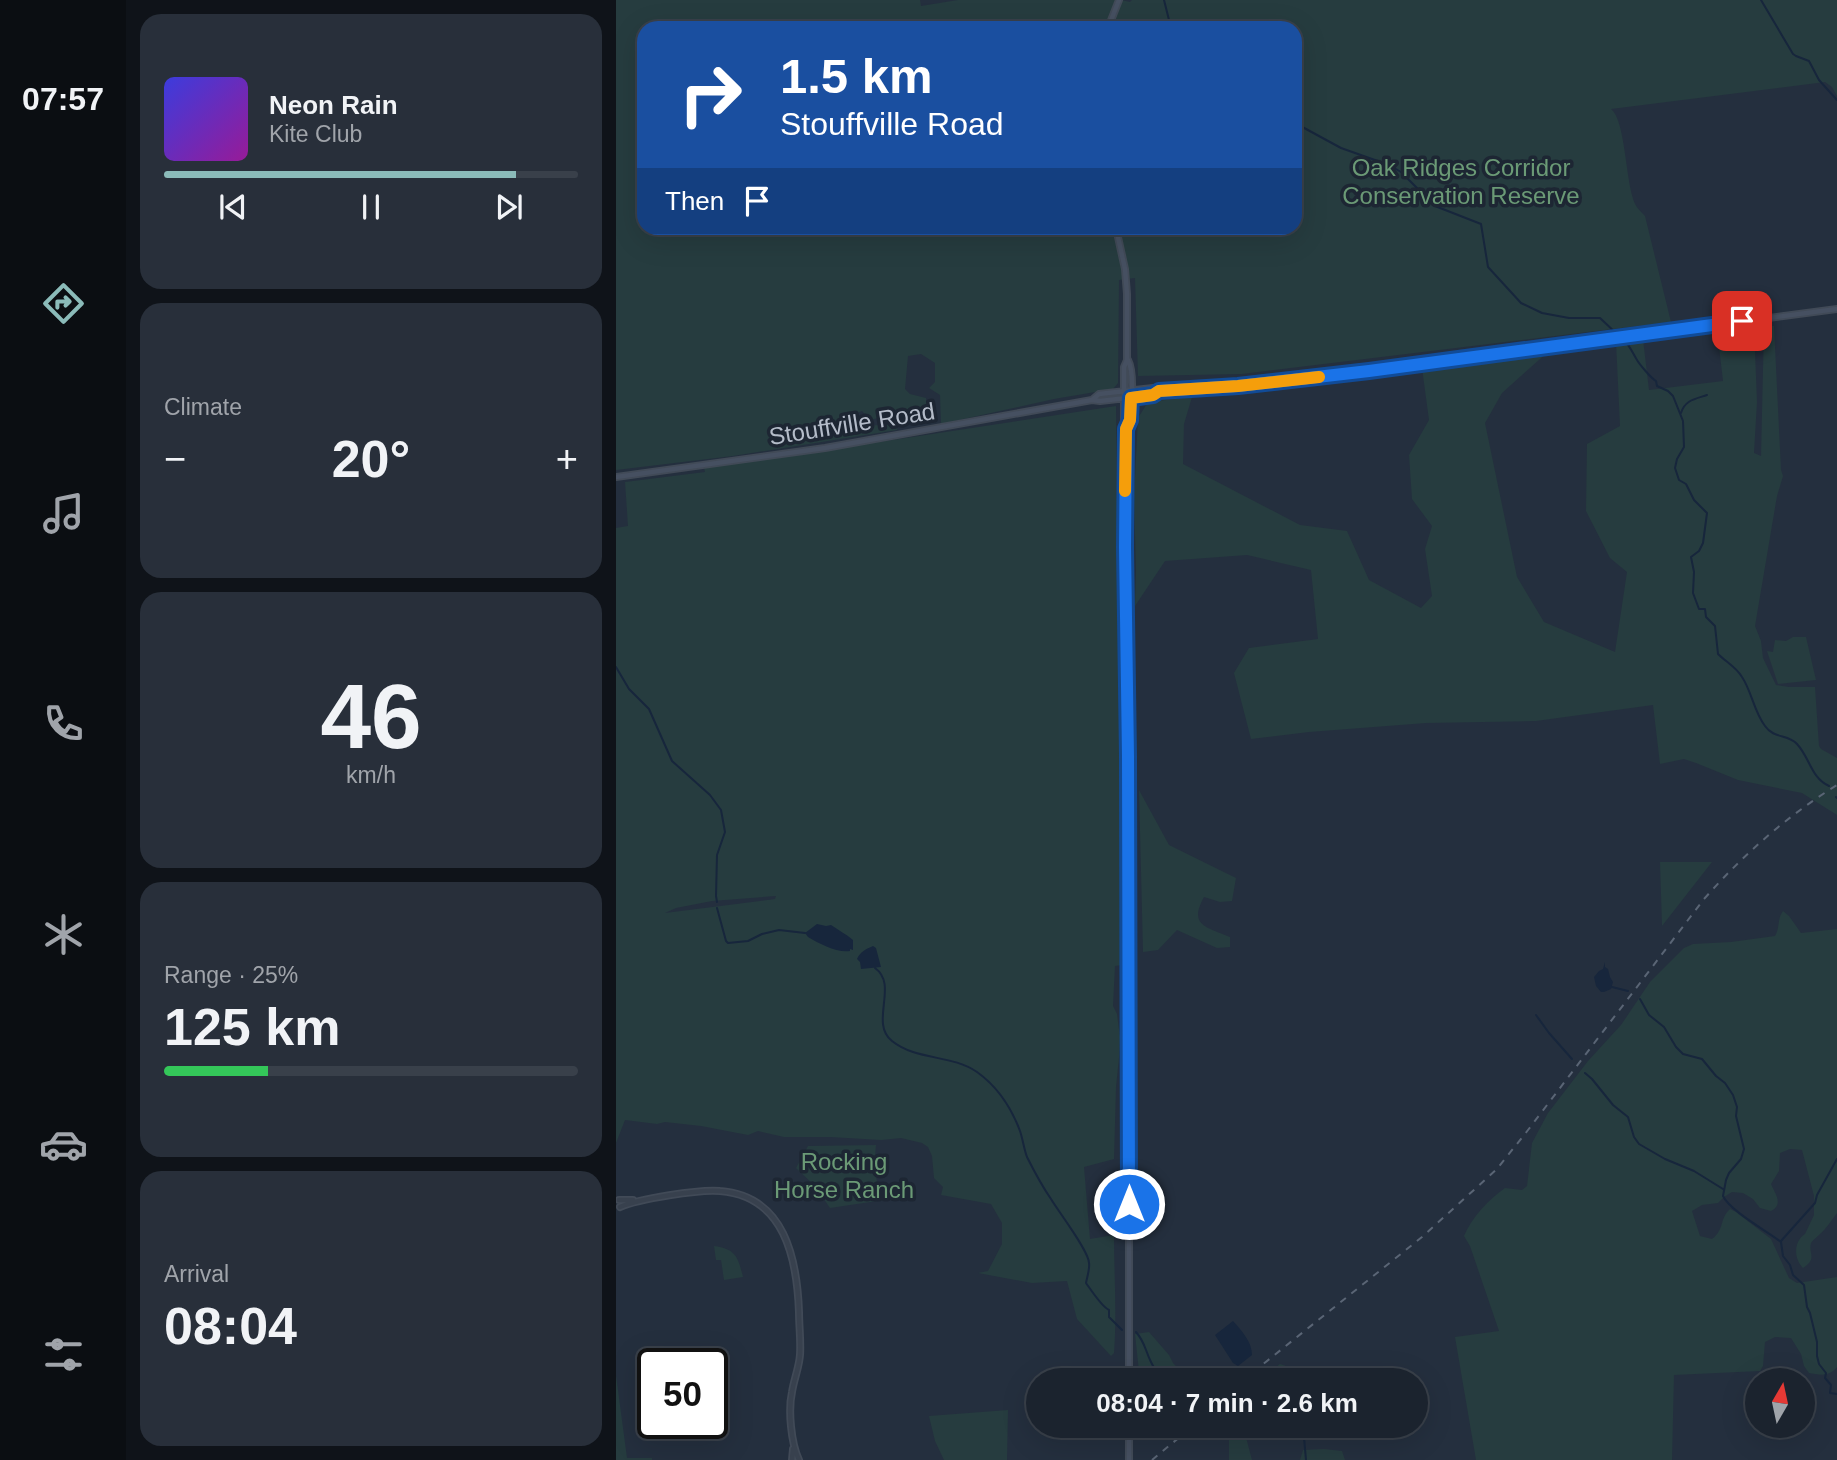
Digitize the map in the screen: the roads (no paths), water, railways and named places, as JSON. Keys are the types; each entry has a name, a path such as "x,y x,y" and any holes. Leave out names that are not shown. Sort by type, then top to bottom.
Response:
{"main road":[{"path":"1111,21 1119,0"},
{"path":"1118,235 1127,293 1124,421 1129,1368"},
{"name":"Stouffville Road","path":"616,477 825,448 1092,400 1124,399 1153,395 1159,391 1238,386 1369,371 1837,309"},
{"path":"1126,429 1130,420 1131,398 1131,366 1127,360"},
{"name":"Stouffville Road","path":"1092,400 1099,394 1153,388 1159,391"},
{"path":"1129,1438 1129,1460"}],"street":[{"path":"641,1201 618,1199 618,1209 641,1201 706,1191 727,1192 756,1203 781,1227 791,1251 799,1299 800,1357 790,1410 794,1445 799,1460"},
{"path":"792,1460 794,1445"}],"water":[{"path":"817,924 831,925 848,936 853,940 853,950 834,949 808,937 805,933"},
{"path":"873,946 881,967 861,969 858,957"},
{"path":"1605,962 1613,982 1611,989 1601,992 1594,977 1603,969"},
{"path":"1233,1321 1246,1337 1252,1350 1252,1355 1238,1366 1233,1363 1215,1335"}],"waterway":[{"path":"1164,0 1170,21"},
{"path":"1761,0 1793,54 1809,61 1819,80 1837,100"},
{"path":"1302,127 1341,148 1389,165 1401,172 1435,206 1481,224 1488,267 1521,303 1542,313 1569,318 1600,318 1618,335"},
{"path":"1624,340 1656,381 1657,386 1673,396 1683,421 1684,447 1675,468 1679,480 1686,484 1694,500 1707,513 1703,543 1699,551 1691,557 1694,572 1693,593 1699,609 1705,609 1706,617 1715,626 1718,654 1742,677 1765,726 1773,733 1797,744 1814,773 1829,786"},
{"path":"1681,413 1688,403 1707,395"},
{"path":"616,667 629,689 649,709 672,761 710,795 721,810 725,832 717,855 717,902"},
{"path":"717,908 728,943 748,941 779,930 805,933"},
{"path":"875,968 882,975 885,984 883,1024 892,1041 912,1052 967,1066 985,1078 1003,1098 1021,1134 1032,1168 1088,1257 1086,1283 1109,1310 1109,1317 1122,1330"},
{"path":"1612,987 1628,991"},
{"path":"1640,999 1649,1015 1664,1027 1676,1047 1683,1054 1702,1059 1733,1095 1744,1149 1741,1159 1729,1173 1723,1196 1741,1214 1781,1242 1783,1256 1793,1275 1804,1285 1817,1342 1819,1364 1831,1385 1830,1393 1837,1394"},
{"path":"1536,1015 1572,1059"},
{"path":"1585,1073 1613,1105 1628,1117 1639,1144 1694,1171 1723,1189"},
{"path":"1781,1241 1815,1203 1837,1159"},
{"path":"1136,1332 1156,1368"},
{"path":"1304,1438 1306,1460"}],"railway":[{"path":"1258,1368 1422,1237 1497,1169 1704,899 1767,837 1837,785"},
{"path":"1152,1460 1179,1438"}],"park label":[{"name":"Oak Ridges Corridor Conservation Reserve","path":"1461,182"},
{"name":"Rocking Horse Ranch","path":"844,1176"}]}
